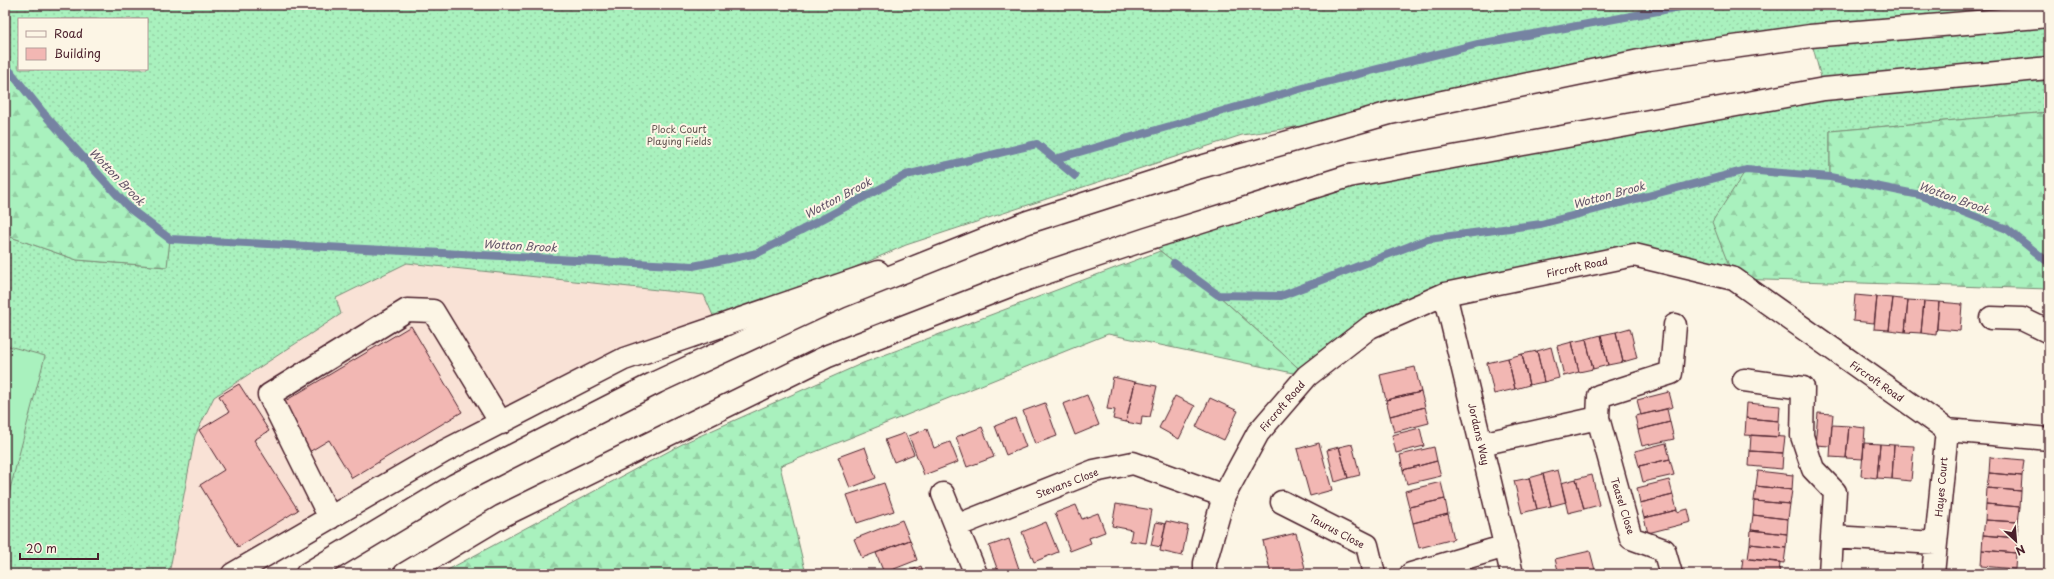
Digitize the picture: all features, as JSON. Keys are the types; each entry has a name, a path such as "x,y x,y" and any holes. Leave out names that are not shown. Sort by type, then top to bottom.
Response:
{"main road":[{"path":"233,574 443,452 624,359 887,268 1190,170 1390,113 1649,60 1810,36 2049,16"},
{"path":"405,574 502,516 828,356 1027,279 1147,239 1349,176 1824,89 2049,68"},
{"path":"307,574 455,485 657,382 840,297 1028,222"},
{"name":"Fircroft Road","path":"1205,574 1205,562 1224,496 1258,433 1307,376 1370,327 1445,294 1634,255 1734,280 1946,430"},
{"name":"Jordans Way","path":"1445,294 1512,574"},
{"path":"330,518 269,395 408,310 433,311 501,422"},
{"path":"1991,318 2022,319 2049,332"},
{"name":"Teasel Close","path":"1671,574 1664,550 1631,538 1598,418 1599,396 1671,373 1676,325"},
{"path":"1744,380 1802,388 1802,436 1813,469 1835,492 1830,574"},
{"path":"1481,444 1598,418"},
{"path":"1946,430 2049,439"},
{"name":"Hayes Court","path":"1933,574 1946,430"},
{"name":"Stevans Close","path":"956,526 1094,471 1133,463 1224,496"},
{"path":"944,494 976,574"},
{"name":"Taurus Close","path":"1282,502 1367,545 1374,574"},
{"path":"1832,537 1936,543"},
{"path":"1411,574 1506,546"}],"shaded area":[{"path":"407,263 704,295 718,327 624,359 233,574 169,574 195,436 214,397 341,314 336,298"}],"green space":[{"name":"Plock Court Playing Fields","path":"5,5 2049,5 2049,112 1830,131 1830,177 1746,170 1734,279 1634,255 1445,294 1307,376 1218,295 1174,263 1147,239 1349,176 1824,89 1810,36 1390,113 1242,135 906,245 718,327 704,295 407,263 336,298 341,314 214,397 195,436 169,574 5,574 5,235 77,260 166,267 170,239 129,208 45,115 5,65"},
{"path":"5,65 45,115 129,208 170,239 167,267 77,260 5,235"},
{"path":"2049,112 2049,289 1734,279 1712,222 1746,170 1830,177 1830,131"},
{"path":"1160,251 1218,295 1307,376 1108,334 780,466 806,574 440,574 686,442 863,363"},
{"path":"5,345 45,356 5,508"}],"building":[{"path":"1855,295 1877,297 1874,323 1853,321"},
{"path":"1877,297 1893,298 1889,330 1874,329"},
{"path":"1893,298 1908,300 1905,332 1889,330"},
{"path":"1908,300 1924,301 1921,333 1905,332"},
{"path":"1924,301 1939,302 1936,335 1921,333"},
{"path":"1939,302 1962,304 1960,331 1937,329"},
{"path":"411,326 462,412 352,478 329,440 309,452 280,404"},
{"path":"1630,328 1637,358 1623,362 1616,332"},
{"path":"1616,332 1623,362 1608,365 1601,335"},
{"path":"1601,335 1608,365 1593,369 1586,339"},
{"path":"1586,339 1593,369 1579,372 1572,342"},
{"path":"1572,342 1579,372 1564,376 1557,346"},
{"path":"1551,347 1559,378 1544,382 1537,351"},
{"path":"1537,351 1544,382 1529,385 1522,354"},
{"path":"1522,354 1529,385 1515,389 1508,358"},
{"path":"1508,358 1515,389 1494,394 1487,363"},
{"path":"1415,367 1421,392 1386,400 1380,375"},
{"path":"1113,377 1135,382 1126,422 1113,419 1115,410 1107,409"},
{"path":"1135,382 1157,386 1150,417 1142,416 1141,425 1126,422"},
{"path":"239,384 269,431 254,440 298,510 238,547 200,485 224,470 199,430 229,412 219,396"},
{"path":"1421,392 1425,407 1390,416 1386,400"},
{"path":"1669,392 1673,407 1641,415 1637,400"},
{"path":"1087,395 1099,425 1075,435 1063,404"},
{"path":"1175,396 1195,406 1179,439 1159,428"},
{"path":"1210,398 1238,411 1224,440 1196,427"},
{"path":"1045,403 1057,436 1035,444 1023,411"},
{"path":"1747,403 1780,406 1779,421 1746,418"},
{"path":"1425,407 1429,423 1394,432 1390,416"},
{"path":"1667,409 1670,422 1638,430 1635,416"},
{"path":"1818,413 1833,414 1830,446 1815,445"},
{"path":"1015,418 1026,447 1006,455 995,426"},
{"path":"1746,418 1779,421 1778,437 1745,435"},
{"path":"1670,422 1674,439 1642,446 1638,430"},
{"path":"1832,425 1849,426 1846,458 1830,457"},
{"path":"1849,426 1865,428 1863,459 1846,458"},
{"path":"982,427 994,457 967,467 956,437"},
{"path":"1420,428 1424,446 1396,453 1392,435"},
{"path":"927,429 934,448 950,442 958,462 924,475 909,436"},
{"path":"905,433 914,454 894,462 885,440"},
{"path":"1751,435 1785,437 1783,453 1750,451"},
{"path":"1319,443 1332,490 1310,496 1297,449"},
{"path":"1666,443 1670,459 1639,466 1635,451"},
{"path":"1864,443 1880,444 1877,478 1861,476"},
{"path":"1352,444 1360,475 1348,478 1339,447"},
{"path":"1880,444 1894,445 1892,479 1877,478"},
{"path":"1894,445 1914,446 1911,481 1892,479"},
{"path":"865,447 876,478 850,488 838,457"},
{"path":"1339,447 1348,478 1335,482 1327,450"},
{"path":"1434,447 1437,461 1403,470 1400,455"},
{"path":"1750,451 1783,453 1782,469 1749,466"},
{"path":"1990,457 2024,460 2022,476 1989,473"},
{"path":"1670,459 1674,475 1643,482 1639,466"},
{"path":"1437,461 1441,476 1407,484 1403,470"},
{"path":"1558,470 1566,502 1551,506 1543,474"},
{"path":"1758,471 1793,475 1792,490 1756,486"},
{"path":"1989,473 2022,476 2021,491 1987,488"},
{"path":"1543,474 1551,506 1537,509 1529,478"},
{"path":"1592,475 1599,505 1584,509 1576,479"},
{"path":"1529,478 1537,509 1522,513 1514,481"},
{"path":"1576,479 1584,509 1568,513 1561,483"},
{"path":"1669,480 1673,495 1640,503 1637,488"},
{"path":"1441,482 1445,499 1409,507 1405,491"},
{"path":"884,483 894,511 857,523 847,495"},
{"path":"1756,486 1792,490 1790,504 1754,501"},
{"path":"1987,488 2021,491 2020,507 1986,504"},
{"path":"1673,495 1677,510 1644,518 1640,503"},
{"path":"1445,499 1448,514 1413,523 1409,507"},
{"path":"1754,501 1790,504 1788,519 1753,515"},
{"path":"1116,504 1152,510 1146,543 1130,541 1132,530 1112,526"},
{"path":"1986,504 2020,507 2018,522 1985,520"},
{"path":"1076,505 1082,519 1098,513 1105,532 1089,538 1091,543 1070,551 1055,513"},
{"path":"1688,509 1691,522 1648,533 1644,518 1677,510 1677,512"},
{"path":"1448,514 1454,539 1419,548 1413,523"},
{"path":"1753,515 1788,519 1787,534 1751,530"},
{"path":"902,520 910,540 862,558 854,539"},
{"path":"1985,520 2018,522 2017,538 1983,535"},
{"path":"1166,521 1188,526 1182,556 1160,551"},
{"path":"1046,522 1058,552 1034,562 1022,532"},
{"path":"1156,522 1166,524 1161,547 1151,545"},
{"path":"1751,530 1787,534 1786,548 1750,544"},
{"path":"1296,533 1305,568 1291,571 1292,574 1271,574 1263,541"},
{"path":"1983,535 2017,538 2016,553 1982,550"},
{"path":"1009,539 1019,569 1005,574 999,574 989,546"},
{"path":"910,540 917,560 884,573 876,553"},
{"path":"1750,544 1786,548 1784,563 1748,559"},
{"path":"1982,550 2016,553 2015,569 1981,566"},
{"path":"1590,551 1596,574 1559,574 1555,559"},
{"path":"1743,558 1780,562 1779,574 1741,574"},
{"path":"921,566 924,574 903,574"}],"waterway":[{"path":"1055,159 1310,86 1478,44 1691,5"},
{"name":"Wotton Brook","path":"5,65 45,115 129,208 170,239 693,266 758,253 906,175 1037,144 1075,176"},
{"name":"Wotton Brook","path":"1174,263 1218,295 1281,296 1428,239 1541,224 1746,170 1830,177 1920,195 2007,229 2049,263"}]}
